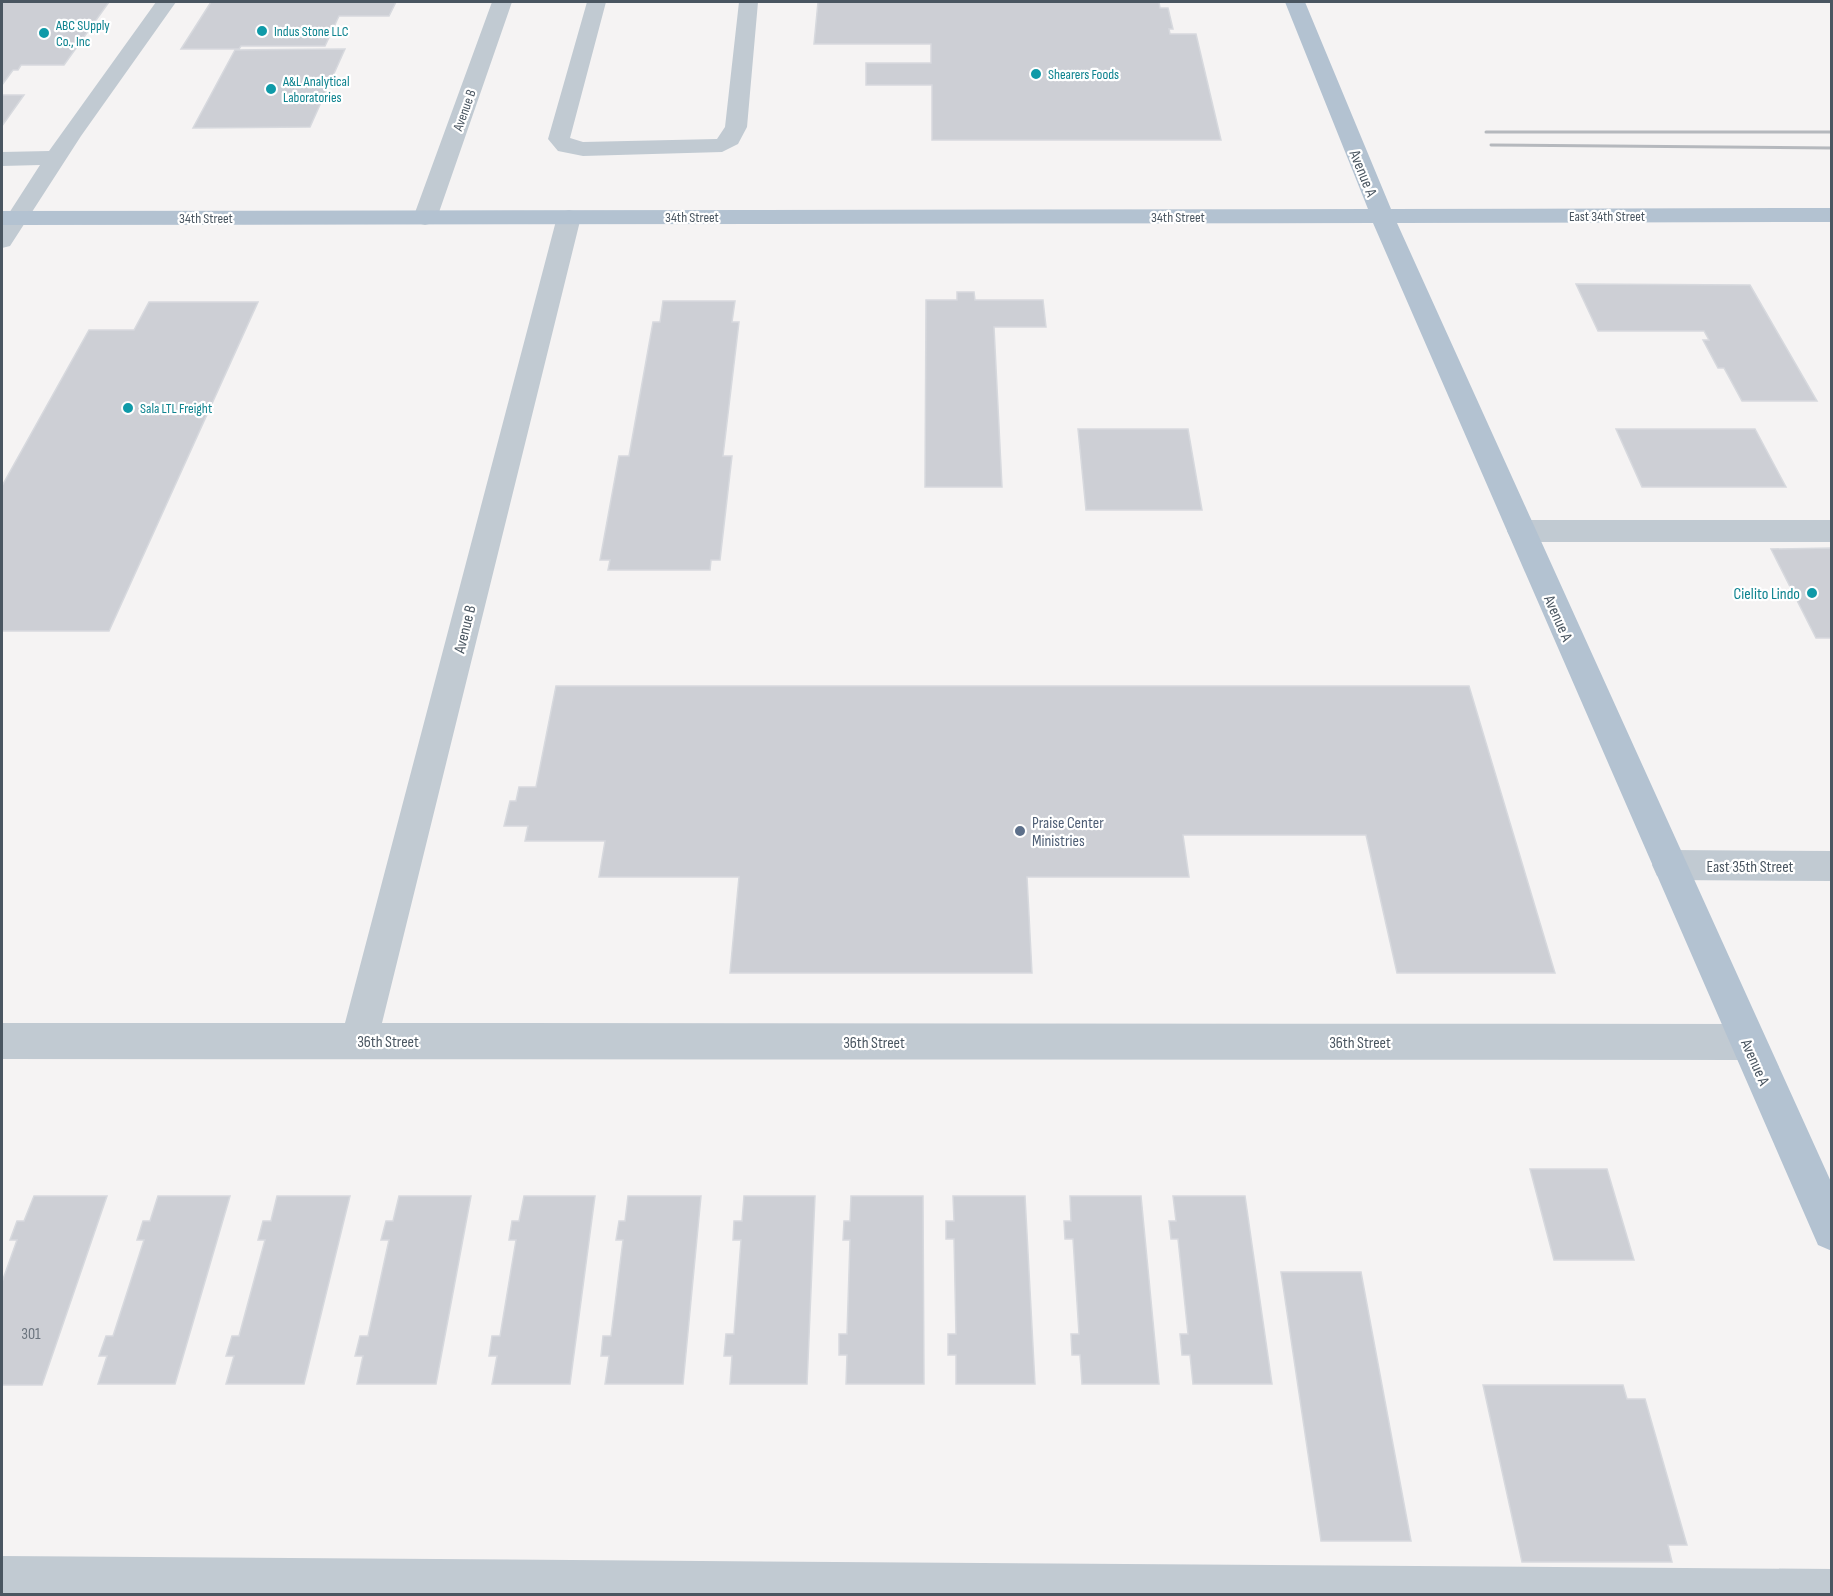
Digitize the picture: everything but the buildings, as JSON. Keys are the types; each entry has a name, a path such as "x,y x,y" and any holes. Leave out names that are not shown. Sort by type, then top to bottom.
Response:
{"main road":[{"name":"Avenue A","path":"1295,2 1382,216 1832,1231"},
{"name":"East 34th Street","path":"1382,216 1832,215"},
{"name":"34th Street","path":"9,218 1382,216"}],"street":[{"path":"2,241 9,218 56,158 165,2"},
{"name":"Avenue B","path":"425,218 502,2"},
{"path":"596,2 559,139 566,146 583,149 722,145 730,139 736,127 749,2"},
{"path":"2,159 56,158"},
{"name":"Avenue B","path":"359,1041 569,217"},
{"path":"1521,531 1832,531"},
{"name":"East 35th Street","path":"1669,865 1832,866"},
{"name":"36th Street","path":"2,1041 1747,1042"},
{"path":"2,1579 1832,1593"}],"railway":[{"path":"1486,132 1832,132"},
{"path":"1491,145 1832,148"}],"place":[{"name":"Indus Stone LLC","path":"262,31"},
{"name":"ABC SUpply Co., Inc","path":"44,33"},
{"name":"Shearers Foods","path":"1036,74"},
{"name":"A&L Analytical Laboratories","path":"271,89"},
{"name":"Sala LTL Freight","path":"128,408"},
{"name":"Cielito Lindo","path":"1812,593"},
{"name":"Praise Center Ministries","path":"1020,831"}]}
